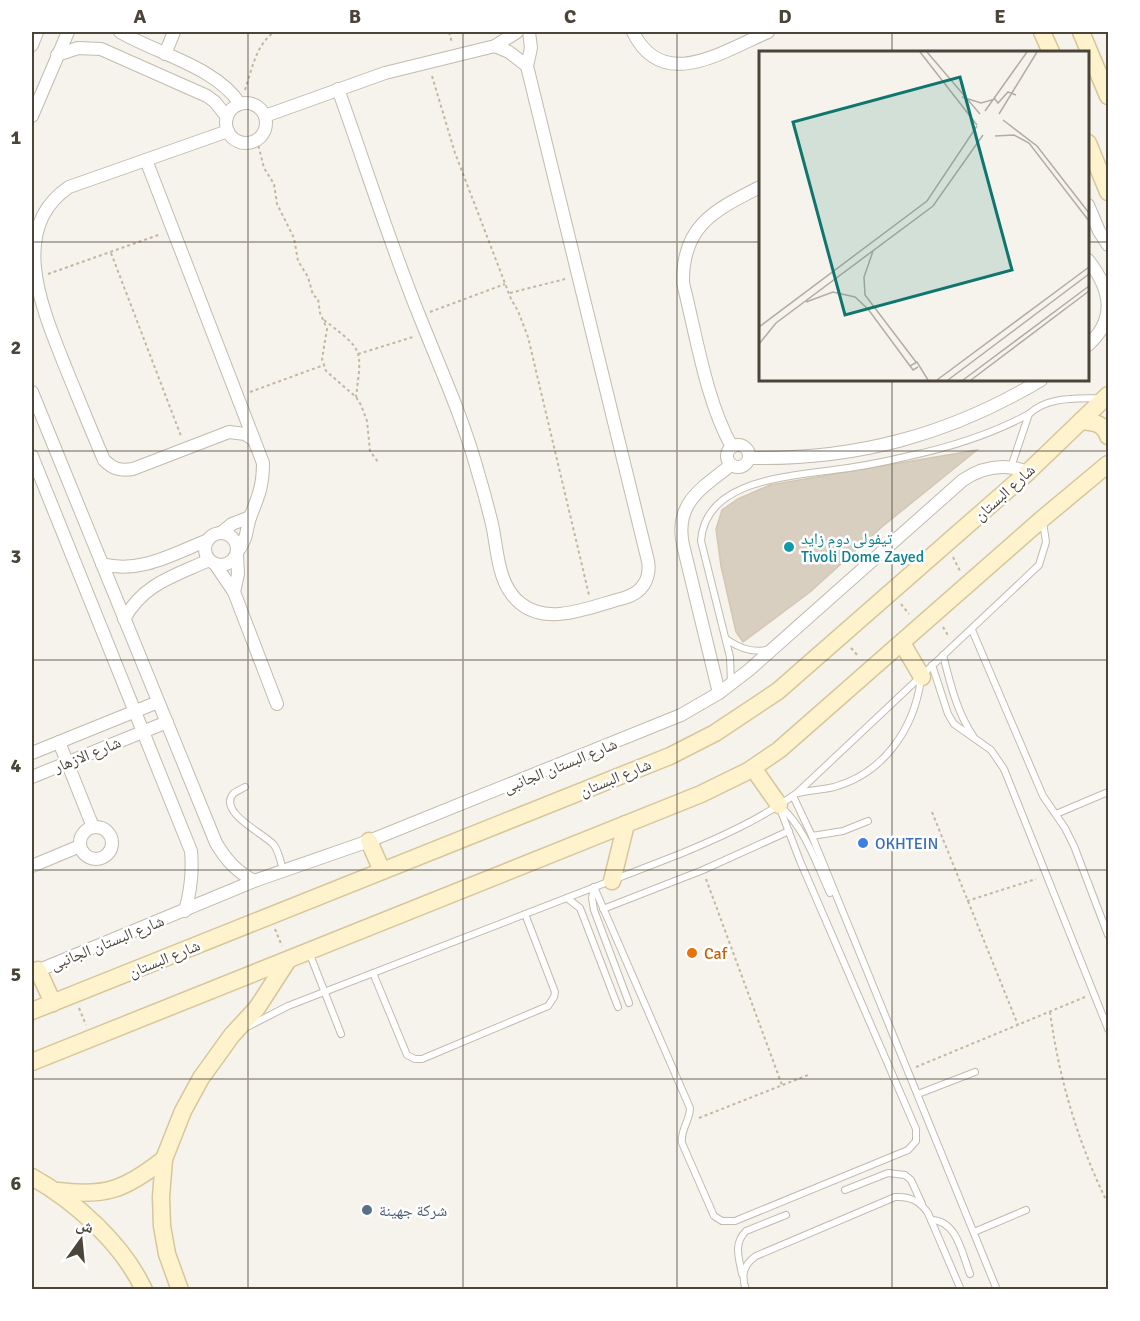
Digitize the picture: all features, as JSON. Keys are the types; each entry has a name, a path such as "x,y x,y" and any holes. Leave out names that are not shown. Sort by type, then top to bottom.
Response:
{"street":[{"path":"32,45 37,32"},
{"path":"32,116 68,32"},
{"path":"120,32 220,81 235,95 240,104"},
{"path":"165,54 174,32"},
{"path":"265,116 338,89 429,61 495,46 517,32"},
{"path":"338,89 419,316 464,427 479,475 505,585 521,604 543,614 555,616 635,594 646,583 650,568 527,66 531,48 529,32"},
{"path":"633,32 638,43 649,54 662,62 678,66 695,63 768,32"},
{"path":"1042,32 1051,51"},
{"path":"1082,32 1108,96"},
{"path":"134,63 142,44"},
{"path":"495,46 509,52 527,66"},
{"path":"57,55 78,48 101,49 207,96 227,117"},
{"path":"240,104 255,105 265,116 266,126 257,140 248,143 238,141 228,131 227,117 230,111 240,104"},
{"path":"228,131 69,187 50,202 39,224 35,242 36,278 44,313 104,460 117,469 125,470 229,432 240,433 254,440"},
{"path":"1089,145 1108,192"},
{"path":"124,619 134,603 154,585 212,562 228,564 234,560 246,539 250,517 260,496 263,474 263,463 146,160"},
{"path":"732,447 713,402 683,283 683,269 689,244 703,222 724,206 759,188"},
{"path":"1089,207 1108,245"},
{"path":"1089,261 1099,273 1107,298 1107,311 1098,336 1089,344"},
{"path":"749,458 786,459 833,455 898,442 969,418 1039,381"},
{"path":"32,392 216,843 225,859 238,872 254,881"},
{"name":"شارع البستان","path":"32,1011 670,756 715,734 778,691 1028,472 1107,396"},
{"path":"229,432 239,402"},
{"path":"1081,421 1100,425 1108,436"},
{"path":"737,445 748,450 749,458 743,466 736,467 731,465 727,455 732,447 737,445"},
{"path":"32,1062 716,788 753,768 787,744 1042,519 1106,466 1108,450"},
{"path":"32,456 191,851 193,871 191,891 185,910"},
{"path":"719,693 683,545 681,524 694,495 731,465"},
{"name":"شارع البستان الجانبى","path":"35,972 254,881 369,841 661,724 731,685 963,480 981,470 1011,467 1028,472"},
{"path":"102,564 119,567 146,565 208,540 232,524 250,517"},
{"path":"221,533 227,534 236,541 238,574 234,592"},
{"path":"208,540 205,550 212,562 226,577 234,592 277,704"},
{"path":"902,643 927,671"},
{"name":"شارع الازهار","path":"32,753 158,702"},
{"name":"شارع الازهار","path":"32,777 167,722"},
{"path":"60,742 93,827"},
{"path":"753,768 790,798"},
{"path":"612,881 626,824"},
{"path":"93,827 108,832 112,840 111,848 106,855 99,858 91,858 84,854 80,846 80,838 85,831 93,827"},
{"path":"369,841 382,871"},
{"path":"32,867 80,846"},
{"path":"180,1290 167,1254 162,1226 161,1197 164,1159 183,1111 201,1078 232,1035 257,1008 288,960"},
{"path":"35,972 53,1003"},
{"path":"58,1191 84,1195 120,1188 142,1177 164,1159"},
{"path":"32,1177 58,1191 95,1225 121,1253 144,1290"}],"lane":[{"path":"731,685 731,666 701,541 706,517 722,500 769,479 858,466 940,449 979,436 1055,401 1107,396"},
{"path":"1011,467 1029,414"},
{"path":"232,1035 273,1013 725,835 790,798 1039,565 1046,542 1042,519"},
{"path":"972,630 1043,796 1074,846 1108,934"},
{"path":"725,639 744,649 754,651 775,647"},
{"path":"943,655 956,700 973,737"},
{"path":"927,671 948,714 961,731 991,750 998,759 1048,876 1108,1029"},
{"path":"790,798 832,788 856,779 876,766 894,748 908,728 927,671"},
{"path":"245,787 232,797 233,811 274,845 283,871"},
{"path":"1056,814 1108,792"},
{"path":"594,887 690,1108 688,1122 681,1134 682,1143 711,1213 718,1219 726,1222 735,1221 908,1150 916,1141 916,1129 789,831 790,798"},
{"path":"790,798 812,836 997,1290"},
{"path":"790,798 795,822 830,893"},
{"path":"812,836 849,830 868,821"},
{"path":"603,909 703,870 789,831"},
{"path":"594,887 592,898 594,910 628,1003"},
{"path":"567,898 580,908 618,1007"},
{"path":"373,973 406,1055 422,1059 548,1006 552,1002 555,992 525,914"},
{"path":"309,951 341,1034"},
{"path":"918,1094 975,1072"},
{"path":"844,1190 888,1173 895,1173 911,1180 961,1290"},
{"path":"742,1276 744,1268 756,1256 895,1197 915,1199 923,1205"},
{"path":"974,1232 1026,1210"},
{"path":"746,1290 737,1251 741,1236 746,1231 786,1215"},
{"path":"931,1220 939,1220 952,1229 970,1274"}],"path":[{"path":"240,104 257,52 274,32"},
{"path":"429,61 455,153 505,284 528,337 592,606"},
{"path":"257,140 264,168 274,184 277,204 294,238 298,261 308,278 313,295 318,299 320,313 327,329 322,359 326,371 356,397 367,421 370,451 378,462"},
{"path":"36,278 172,230"},
{"path":"111,253 185,448"},
{"path":"509,293 580,275"},
{"path":"419,316 505,284"},
{"path":"324,320 354,343 361,360 356,397"},
{"path":"358,354 427,333"},
{"path":"239,402 324,365"},
{"path":"945,544 968,585"},
{"path":"892,591 919,628"},
{"path":"935,614 953,645"},
{"path":"841,636 871,671"},
{"path":"932,812 1018,1025"},
{"path":"967,901 1048,876"},
{"path":"714,901 782,1085"},
{"path":"270,916 288,960"},
{"path":"908,1071 1093,994"},
{"path":"73,995 92,1038"},
{"path":"1050,1012 1061,1079 1085,1152 1108,1204"},
{"path":"688,1122 808,1075"}],"building":[{"name":"تيفولى دوم زايد Tivoli Dome Zayed","path":"977,450 883,526 810,592 743,642 736,632 721,566 716,529 722,510 738,499 770,485"}],"place":[{"name":"تيفولى دوم زايد Tivoli Dome Zayed","path":"789,547"},
{"name":"OKHTEIN","path":"863,843"},
{"name":"Caf","path":"692,953"},
{"name":"شركة جهينة","path":"367,1210"}]}
